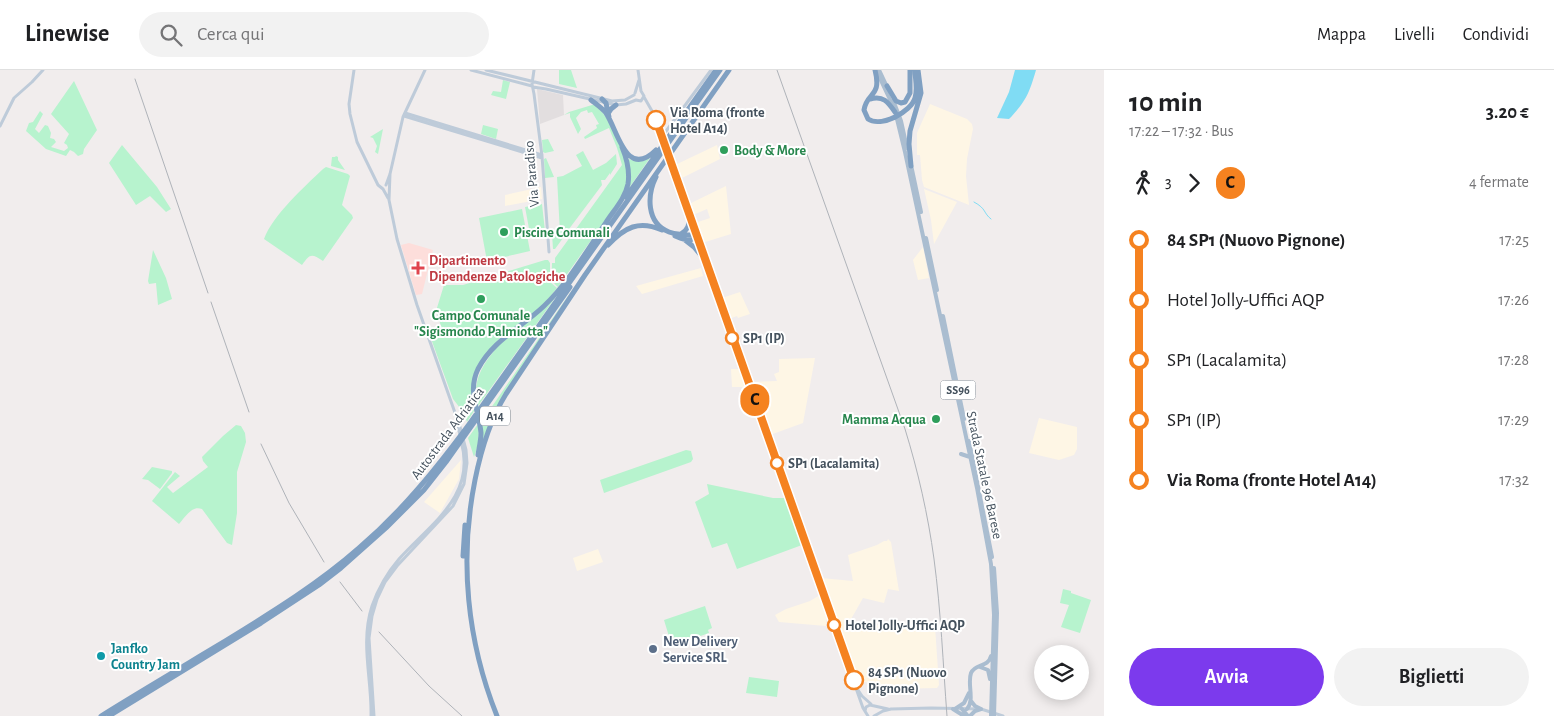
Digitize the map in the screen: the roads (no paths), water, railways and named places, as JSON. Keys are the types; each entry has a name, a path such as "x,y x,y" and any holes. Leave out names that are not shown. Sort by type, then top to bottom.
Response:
{"highway":[{"path":"696,236 668,232 661,227 650,209 649,200 651,188 667,145 697,96 716,70"},
{"name":"Autostrada Adriatica","path":"101,716 296,601 342,568 413,502 457,444 720,70"},
{"name":"Autostrada Adriatica","path":"667,145 724,70"},
{"name":"A14","path":"667,145 694,120 729,70"},
{"path":"876,70 878,85 870,99 866,102 864,113 868,119 877,123 890,119 911,106 915,99 916,70"},
{"path":"887,86 897,102 905,102 910,93 910,70"},
{"path":"911,166 910,131 921,93 916,70"},
{"path":"870,99 882,98 888,102 895,112"},
{"path":"602,99 611,103"},
{"path":"591,100 606,113"},
{"path":"606,113 610,110 611,103"},
{"path":"592,244 626,191 628,180 628,168 622,147 604,106 611,103"},
{"path":"622,147 629,157 637,160 663,153"},
{"name":"A14","path":"495,716 475,661 464,585 464,532 481,431 473,394 473,382 486,356 502,339 535,314 551,298 663,153"},
{"name":"A14","path":"495,716 478,658 468,603 466,556 474,484 486,438 502,402 663,153"},
{"path":"680,234 686,231 690,216"},
{"path":"584,275 612,242 625,230 642,225 657,228 684,240 694,247 704,259"},
{"path":"684,240 692,240 696,236"},
{"name":"Autostrada Adriatica","path":"109,716 136,697"}],"main road":[{"path":"0,126 14,98 42,70"},
{"path":"354,70 350,114 357,142 377,182 386,188"},
{"path":"372,716 369,638 372,616 382,589 393,570 404,557 450,510 461,492 466,475 467,455 460,427 400,251 386,188 404,115 425,70"},
{"path":"471,70 602,99"},
{"path":"486,70 591,100 626,104 642,100 644,97"},
{"name":"Via Paradiso","path":"534,70 534,94 542,156 549,252"},
{"path":"638,70 642,93 667,145 704,259 856,688 868,716"},
{"path":"667,145 710,70"},
{"name":"Strada Statale 96 Barese","path":"876,70 887,86 901,121 994,563 997,613 992,716"},
{"name":"Strada Statale 96 Barese","path":"876,70 895,112 905,152 991,564 994,615 992,716"},
{"path":"640,77 634,98 645,104 652,111"},
{"path":"611,103 625,100 638,92 642,93"},
{"path":"404,115 542,156"},
{"path":"968,449 961,454 970,457"},
{"path":"964,709 969,707 971,674 974,669 986,664 991,659 994,628"},
{"path":"978,667 985,669 989,673 991,708"},
{"path":"856,688 877,710 875,715"},
{"path":"954,709 966,702 970,691"},
{"path":"970,699 974,705 1004,716"},
{"path":"865,711 868,706 873,705 891,709"},
{"path":"875,715 883,710 891,709 982,709"},
{"path":"954,709 964,716"},
{"path":"964,709 969,716 975,711 982,709"}],"water":[{"path":"1015,70 1036,70 1029,91 1019,107 1009,119 997,118 1009,92"}],"waterway":[{"path":"974,202 991,219"}],"railway":[{"path":"777,70 905,429 914,461 926,510 934,559 947,716"},
{"path":"135,79 208,293"},
{"path":"211,302 249,412"},
{"path":"261,444 289,503 324,562"},
{"path":"340,582 362,611"},
{"path":"379,632 429,686 462,716"}],"place":[{"name":"Via Roma (fronte Hotel A14)","path":"656,120"},
{"name":"Body & More","path":"724,150"},
{"name":"Piscine Comunali","path":"504,232"},
{"name":"Dipartimento Dipendenze Patologiche","path":"418,268"},
{"name":"Campo Comunale \"Sigismondo Palmiotta\"","path":"481,299"},
{"name":"SP1 (IP)","path":"732,338"},
{"name":"Mamma Acqua","path":"936,419"},
{"name":"SP1 (Lacalamita)","path":"777,463"},
{"name":"Hotel Jolly-Uffici AQP","path":"834,625"},
{"name":"New Delivery Service SRL","path":"653,649"},
{"name":"Janfko Country Jam","path":"101,656"},
{"name":"84 SP1 (Nuovo Pignone)","path":"854,680"}]}
